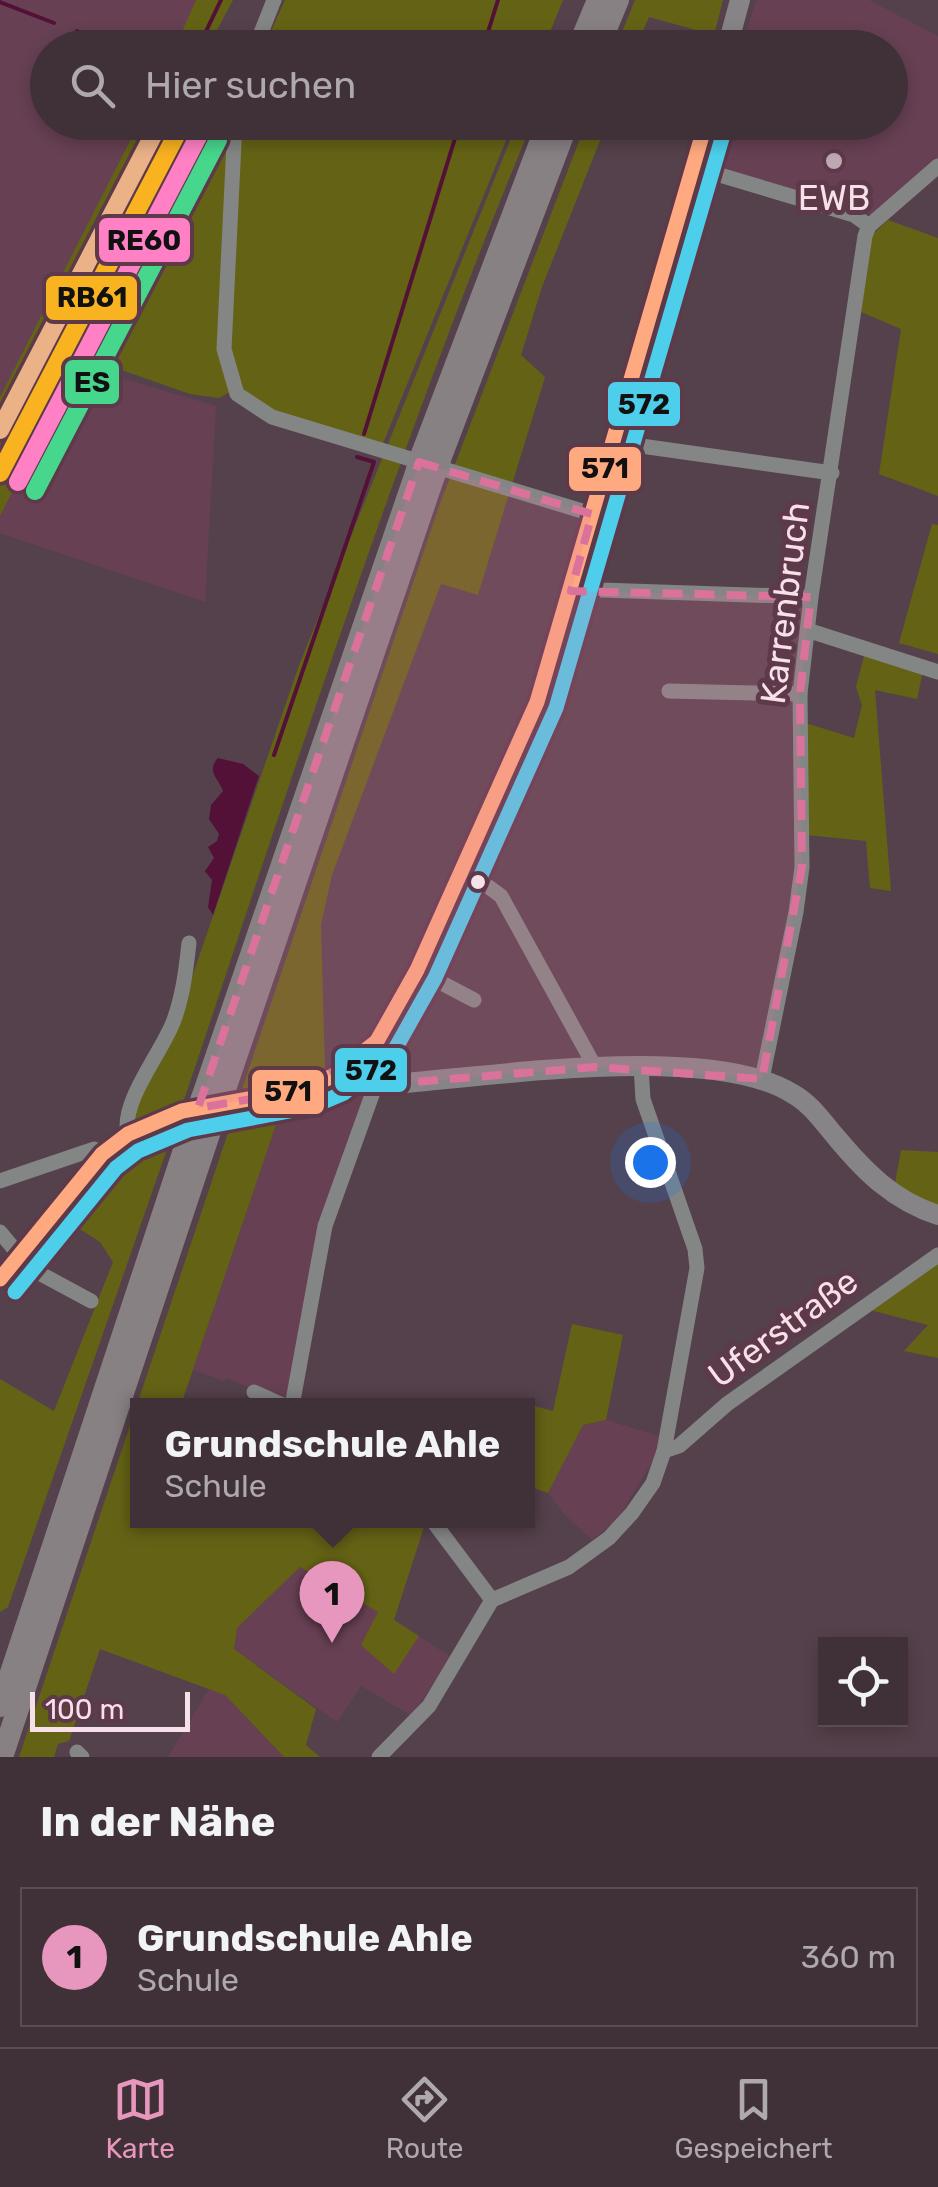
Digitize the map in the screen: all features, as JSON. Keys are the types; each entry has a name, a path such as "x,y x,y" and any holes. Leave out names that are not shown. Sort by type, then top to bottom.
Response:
{"highway":[{"path":"586,30 598,0"},
{"path":"606,30 618,0"},
{"path":"2,1757 212,1096 542,140"},
{"path":"428,464 561,140"},
{"path":"0,1706 204,1121"}],"main road":[{"path":"732,30 740,0"},
{"path":"0,1279 102,1154 128,1134 182,1111 293,1092 333,1076 377,1040 417,970 529,723 701,140"},
{"path":"353,1062 378,1081 391,1084 641,1066 762,1078 804,1100 864,1170 885,1188 938,1215"}],"street":[{"path":"262,30 274,0"},
{"path":"234,140 224,349 237,394 272,417 592,514"},
{"path":"693,167 854,215 869,226 938,166"},
{"name":"Karrenbruch","path":"762,1078 802,867 800,694 811,598 869,226"},
{"path":"613,442 832,472"},
{"path":"571,589 811,598"},
{"path":"807,630 938,672"},
{"path":"670,691 800,694"},
{"path":"486,885 501,896 595,1067"},
{"path":"128,1134 128,1112 173,1023 184,987 189,943"},
{"path":"417,970 474,1000"},
{"path":"378,1757 429,1706 492,1600 569,1567 609,1538 652,1483 664,1452 697,1268 695,1249 642,1098 641,1066"},
{"path":"291,1398 325,1226 378,1081"},
{"path":"0,1181 94,1148 102,1154"},
{"path":"0,1232 17,1258 92,1302"},
{"name":"Uferstraße","path":"664,1452 679,1446 727,1404 938,1255"},
{"path":"254,1392 269,1398"},
{"path":"438,1528 492,1600"}],"highlighted area":[{"path":"419,462 592,514 571,591 811,597 800,694 802,867 762,1079 595,1067 391,1084 351,1063 293,1092 198,1108"}],"shaded area":[{"path":"0,0 196,0 183,30 30,30 30,140 130,140 0,397"},
{"path":"196,0 233,0 217,30 183,30"},
{"path":"285,0 563,0 551,30 272,30"},
{"path":"635,0 723,0 715,30 696,30 649,17 643,30 623,30"},
{"path":"756,0 869,0 938,36 938,177 888,220 715,167 709,162 716,140 908,140 908,30 747,30"},
{"path":"130,140 160,140 0,446 0,397"},
{"path":"160,140 179,140 0,485 0,446"},
{"path":"179,140 506,140 382,446 288,417 254,399 240,386 219,398 190,394 113,367 119,338 89,321 67,362 77,365 0,516 0,485"},
{"path":"510,140 525,140 392,486 184,1100 131,1123 131,1113 188,989 298,668"},
{"path":"579,140 600,140 542,287 521,355 545,377 478,595 441,584 332,875 321,925 325,1069 241,1092 439,506"},
{"path":"888,220 938,238 938,496 879,474 901,329 861,312 871,236"},
{"path":"77,365 216,406 205,602 0,533 0,516"},
{"path":"932,524 938,525 938,654 899,643"},
{"path":"865,652 923,671 917,699 875,690 891,891 870,888 866,841 806,835 802,722 854,738 862,705 856,687"},
{"path":"218,758 243,764 259,776 213,915 208,907 212,880 205,871 214,858 208,847 219,834 209,819 211,805 223,791 213,771"},
{"path":"363,1086 369,1095 323,1221 289,1398 274,1398 226,1378 224,1381 193,1370 282,1107"},
{"path":"282,1107 183,1398 139,1398 234,1115"},
{"path":"174,1129 8,1607 0,1612 0,1379 54,1411 113,1262 100,1242 64,1219 99,1176 124,1153"},
{"path":"901,1150 938,1152 938,1210 894,1189"},
{"path":"938,1259 938,1358 904,1351 928,1325 866,1309"},
{"path":"572,1324 623,1335 606,1420 583,1425 548,1493 535,1489 535,1406 553,1411"},
{"path":"606,1420 659,1436 654,1459 617,1520 592,1540 548,1493 583,1425"},
{"path":"130,1426 130,1528 424,1528 394,1620 419,1636 394,1674 361,1645 378,1612 300,1567 237,1628 234,1649 316,1709 306,1745 320,1757 284,1757 225,1695 100,1649 69,1741 58,1744 54,1757 19,1757"},
{"path":"300,1567 451,1657 412,1716 361,1686 337,1722 234,1649 237,1628"},
{"path":"209,1689 225,1695 284,1757 168,1757"}],"waterway":[{"path":"207,30 221,0"},
{"path":"489,30 498,0"},
{"path":"0,2 54,23"},
{"path":"364,434 454,140"},
{"path":"274,755 374,462 357,457"}],"transit line":[{"path":"0,430 151,140"},
{"name":"RB61","path":"0,473 174,140"},
{"name":"RE60","path":"18,482 196,140"},
{"name":"ES","path":"35,491 218,140"},
{"name":"571","path":"0,1279 102,1154 128,1134 182,1111 303,1089 333,1076 377,1041 417,970 537,702 701,140"},
{"name":"572","path":"15,1292 116,1168 138,1151 188,1130 311,1107 344,1093 394,1051 435,978 556,708 722,140"}],"place":[{"name":"EWB","path":"834,161"},
{"name":"Grundschule Ahle","path":"332,1643"}]}
